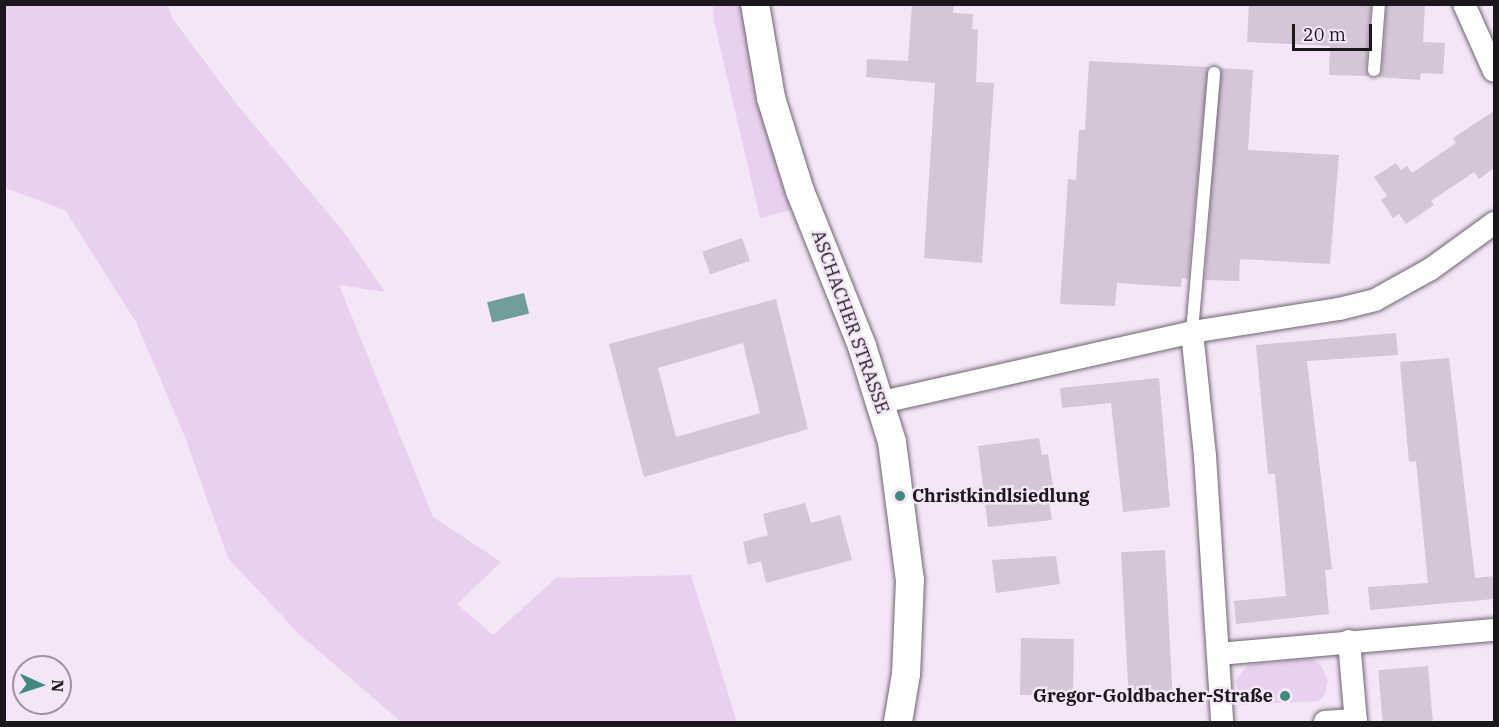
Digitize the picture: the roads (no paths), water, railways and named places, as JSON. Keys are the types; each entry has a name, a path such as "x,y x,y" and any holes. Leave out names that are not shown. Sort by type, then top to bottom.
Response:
{"street":[{"name":"ASCHACHER STRASSE","path":"755,4 771,98 800,191 882,402 897,468 910,580 904,721"},
{"path":"1464,4 1494,71"},
{"path":"882,402 1192,332 1340,309 1375,300 1431,269 1494,223"},
{"path":"1192,332 1222,723"},
{"path":"1218,654 1494,630"},
{"path":"1325,723 1356,721 1349,641"}],"lane":[{"path":"1374,70 1379,4"},
{"path":"1192,332 1214,73"}],"place":[{"name":"Christkindlsiedlung","path":"900,496"},
{"name":"Gregor-Goldbacher-Straße","path":"1285,696"}]}
